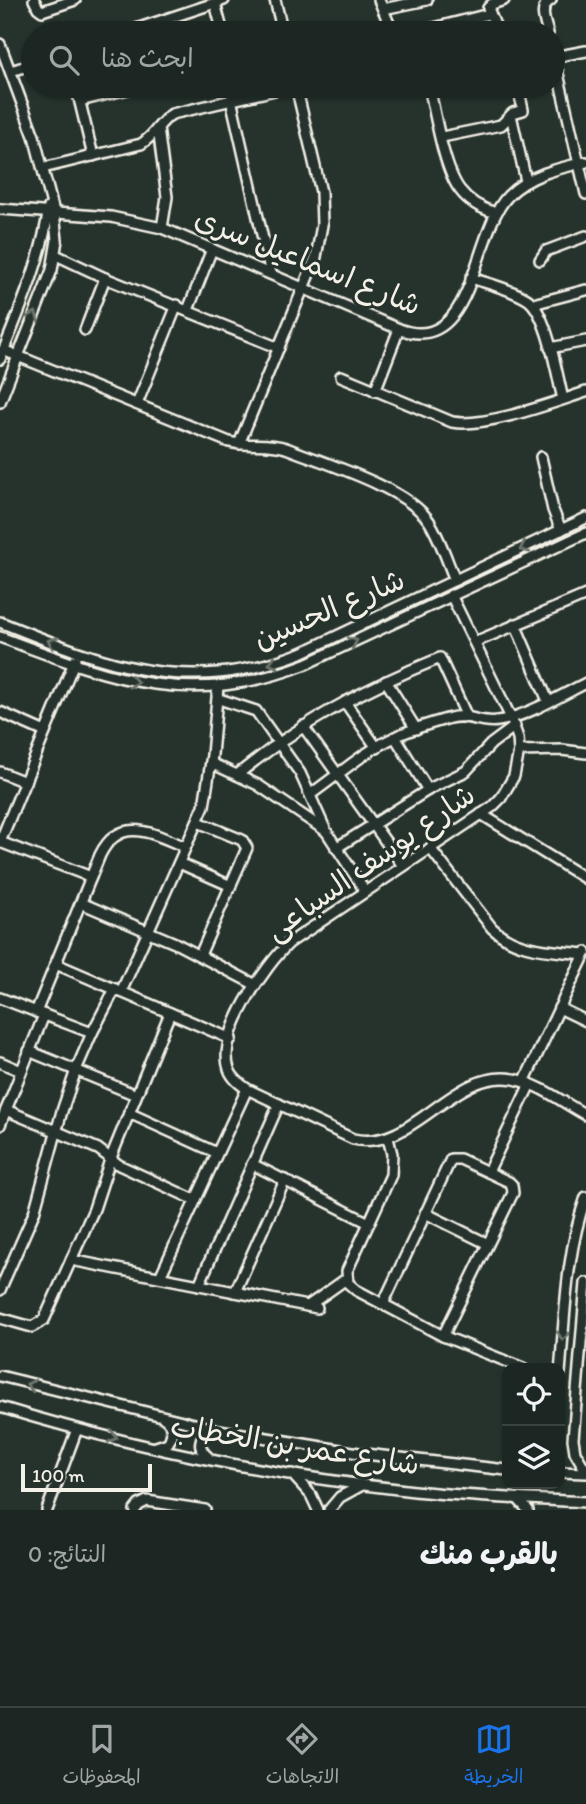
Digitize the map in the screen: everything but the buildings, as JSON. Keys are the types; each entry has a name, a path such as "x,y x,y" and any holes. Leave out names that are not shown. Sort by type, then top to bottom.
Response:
{"street":[{"path":"34,0 42,10 68,1"},
{"path":"275,0 280,21"},
{"path":"381,5 427,0"},
{"path":"492,21 489,6 504,0"},
{"path":"546,21 543,8 546,2 551,0"},
{"path":"158,21 213,2 219,21"},
{"path":"461,21 489,14"},
{"path":"0,44 43,169 51,212 35,271 2,354 18,356 239,444 273,444 393,491 413,503 429,521 455,580"},
{"path":"565,54 586,51"},
{"path":"11,71 21,68"},
{"path":"78,98 93,156"},
{"path":"79,101 91,98"},
{"path":"43,169 141,144 149,140 158,126 172,114 236,98"},
{"path":"239,444 304,288 322,225 321,192 297,98"},
{"path":"432,98 451,175 470,201 496,214"},
{"path":"442,137 501,124 510,115 523,110 520,98"},
{"path":"565,98 582,163 586,194"},
{"path":"231,99 271,274"},
{"path":"510,115 526,181"},
{"path":"158,126 167,197 162,228"},
{"name":"شارع اسماعيل سرى","path":"0,209 111,218 162,228 399,329 425,333 448,323 456,314 496,214 509,195 526,181 582,163"},
{"path":"0,402 52,270 56,255 57,226 51,212"},
{"path":"540,260 546,251 586,236"},
{"path":"188,310 212,249"},
{"path":"56,255 105,278 279,348"},
{"path":"85,330 105,278"},
{"path":"471,278 526,298 533,304 539,312 563,399"},
{"path":"533,304 586,290"},
{"path":"137,404 177,305"},
{"path":"375,391 399,329"},
{"path":"550,348 586,341"},
{"path":"341,376 452,422 464,424 476,424 586,392"},
{"path":"541,457 553,510 561,530"},
{"name":"شارع الحسين","path":"0,622 126,667 201,676 251,670 301,653 586,518"},
{"name":"شارع الحسين","path":"0,637 116,678 147,684 178,687 218,686 259,680 306,664 586,533"},
{"name":"شارع يوسف السباعى","path":"247,1089 236,1081 229,1069 227,1055 239,1014 254,984 289,943 481,814 501,798 514,776 519,751 513,722 452,595"},
{"path":"475,642 586,595"},
{"path":"514,624 548,701"},
{"path":"78,652 25,782 3,827 0,842 91,877"},
{"path":"301,653 306,664"},
{"path":"237,775 303,726 386,681 440,658 467,717"},
{"path":"386,681 416,730"},
{"path":"336,848 428,790 466,771 513,722 586,683"},
{"path":"0,1290 4,1271 34,1213 76,1070 92,1033 149,931 198,822 211,763 219,699 218,686"},
{"path":"219,699 257,711 300,773 326,831 365,891"},
{"path":"345,702 377,748"},
{"path":"0,712 45,732"},
{"path":"311,794 394,737 452,717 513,722"},
{"path":"303,726 403,866"},
{"path":"394,737 428,790"},
{"path":"519,751 562,750 586,753"},
{"path":"211,763 258,785 326,831"},
{"path":"0,772 25,782"},
{"path":"481,814 586,879"},
{"path":"198,822 246,843 246,853 200,956"},
{"path":"0,1125 29,1051 56,964 104,846 111,838 128,830 147,832 185,847"},
{"path":"430,848 492,929 504,939 518,946 586,953 559,1008 488,1172"},
{"path":"179,863 231,886"},
{"path":"81,904 149,931 254,984"},
{"path":"56,964 231,1039"},
{"path":"0,998 92,1033"},
{"path":"559,1008 586,1021"},
{"path":"0,1318 32,1328 44,1320 98,1200 110,1160 170,1013"},
{"path":"29,1051 136,1095"},
{"path":"0,1062 22,1071"},
{"path":"160,1277 247,1089 353,1139 374,1141 388,1138 471,1085 497,1078 527,1083 586,1115"},
{"path":"199,1285 279,1104"},
{"path":"6,1110 98,1149 110,1160 195,1200"},
{"path":"129,1113 217,1153"},
{"path":"388,1138 392,1170 347,1270 346,1279 351,1287 443,1336 510,1363"},
{"path":"383,1304 451,1160 460,1159 509,1182 514,1189 443,1336"},
{"path":"252,1164 369,1223"},
{"path":"235,1292 285,1180"},
{"path":"561,1363 570,1260 586,1197"},
{"path":"425,1213 488,1244"},
{"path":"71,1260 312,1307 346,1279"},
{"path":"565,1472 586,1472 575,1452 573,1439 586,1283"},
{"path":"565,1375 578,1376"},
{"name":"شارع عمر بن الخطاب","path":"0,1377 219,1430 365,1454 502,1469"},
{"name":"شارع عمر بن الخطاب","path":"0,1407 155,1447 292,1474 439,1493 584,1502"},
{"path":"155,1447 164,1446 171,1439 171,1424 163,1418"},
{"path":"47,1510 78,1429"},
{"path":"214,1459 207,1457 200,1446 205,1433 219,1430"},
{"path":"292,1474 311,1495 318,1510"},
{"path":"329,1510 340,1497 362,1485"},
{"path":"518,1499 528,1510"},
{"path":"135,1510 147,1501 205,1510"},
{"path":"574,1510 584,1502"}]}
